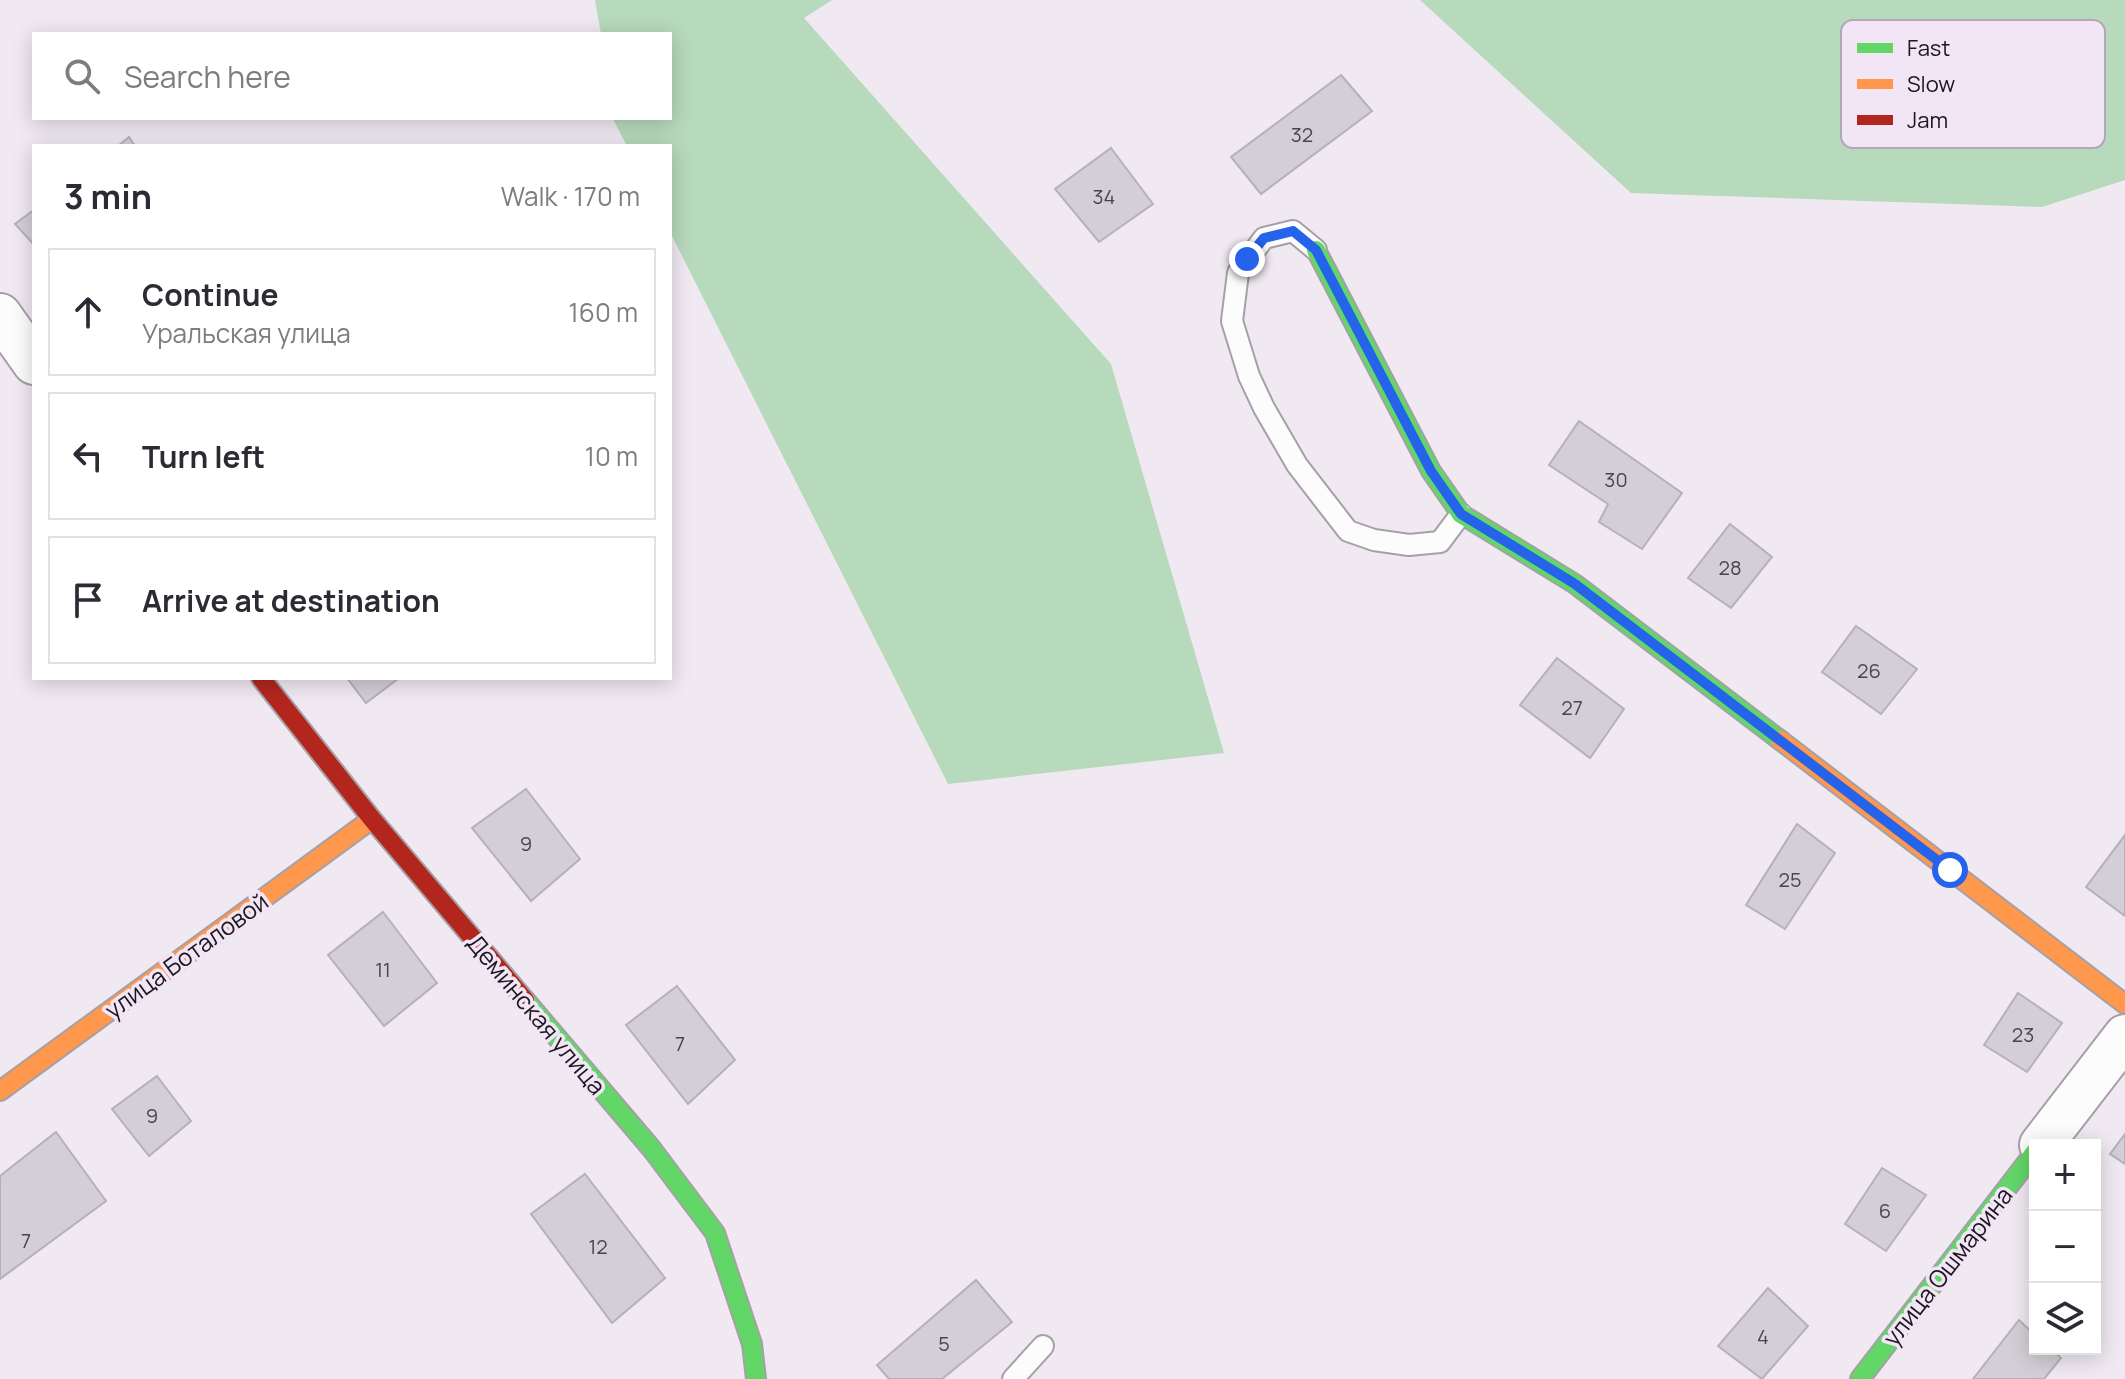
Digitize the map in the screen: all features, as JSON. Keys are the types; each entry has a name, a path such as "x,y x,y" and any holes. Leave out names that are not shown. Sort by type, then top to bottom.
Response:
{"street":[{"path":"1316,250 1431,471 1461,514 1575,584 2125,1004"},
{"path":"0,315 32,360"},
{"name":"Деминская улица","path":"263,680 372,819 651,1148 715,1233 752,1344 756,1379"},
{"name":"улица Боталовой","path":"0,1091 372,819"},
{"path":"2046,1139 2125,1036"},
{"name":"улица Ошмарина","path":"1860,1379 2029,1160"}],"lane":[{"path":"1316,250 1293,231 1264,238 1238,273 1232,321 1249,376 1264,408 1297,465 1348,531 1374,540 1409,545 1440,542 1461,514"},
{"path":"1013,1379 1043,1346"}],"green space":[{"path":"595,0 832,0 804,18 1111,364 1224,753 948,784 672,236 672,144 626,144 614,121 672,120 672,32 601,32"},
{"path":"1420,0 2125,0 2125,180 2042,207 1631,193"}],"building":[{"path":"1341,75 1372,111 1261,194 1231,157"},
{"path":"129,137 134,144 120,144"},
{"path":"1111,148 1153,204 1099,242 1055,189"},
{"path":"32,211 32,243 15,224"},
{"path":"1579,421 1682,493 1642,549 1599,522 1608,504 1549,465"},
{"path":"1730,524 1772,557 1731,608 1688,578"},
{"path":"1856,626 1917,669 1881,714 1822,672"},
{"path":"1557,658 1624,709 1590,758 1520,705"},
{"path":"349,680 396,680 366,703"},
{"path":"526,789 580,859 531,901 472,828"},
{"path":"1797,824 1835,853 1785,929 1746,905"},
{"path":"2125,835 2125,916 2086,887"},
{"path":"383,912 437,983 384,1026 328,955"},
{"path":"677,986 735,1060 688,1104 626,1025"},
{"path":"2018,993 2062,1023 2027,1072 1984,1045"},
{"path":"157,1076 191,1121 149,1156 112,1109"},
{"path":"56,1132 106,1201 0,1279 0,1176"},
{"path":"2125,1134 2125,1164 2110,1154"},
{"path":"1882,1168 1926,1195 1886,1251 1845,1224"},
{"path":"585,1174 665,1278 612,1323 531,1214"},
{"path":"976,1280 1012,1322 942,1379 889,1379 877,1365"},
{"path":"1768,1288 1808,1326 1762,1379 1718,1346"},
{"path":"2019,1320 2029,1329 2029,1355 2058,1355 2061,1358 2044,1379 1973,1379"}],"traffic: fast":[{"path":"1316,250 1431,471 1461,514 1575,584 1780,740"},
{"path":"525,1000 651,1148 715,1233 752,1344 756,1379"},
{"path":"1860,1379 2029,1160"}],"traffic: slow":[{"path":"1780,740 2125,1004"},
{"path":"0,1091 372,819"}],"traffic: jam":[{"path":"263,680 372,819 525,1000"}],"route":[{"path":"1247,259 1264,238 1293,231 1316,250 1431,471 1461,514 1575,584 1950,870"}]}
